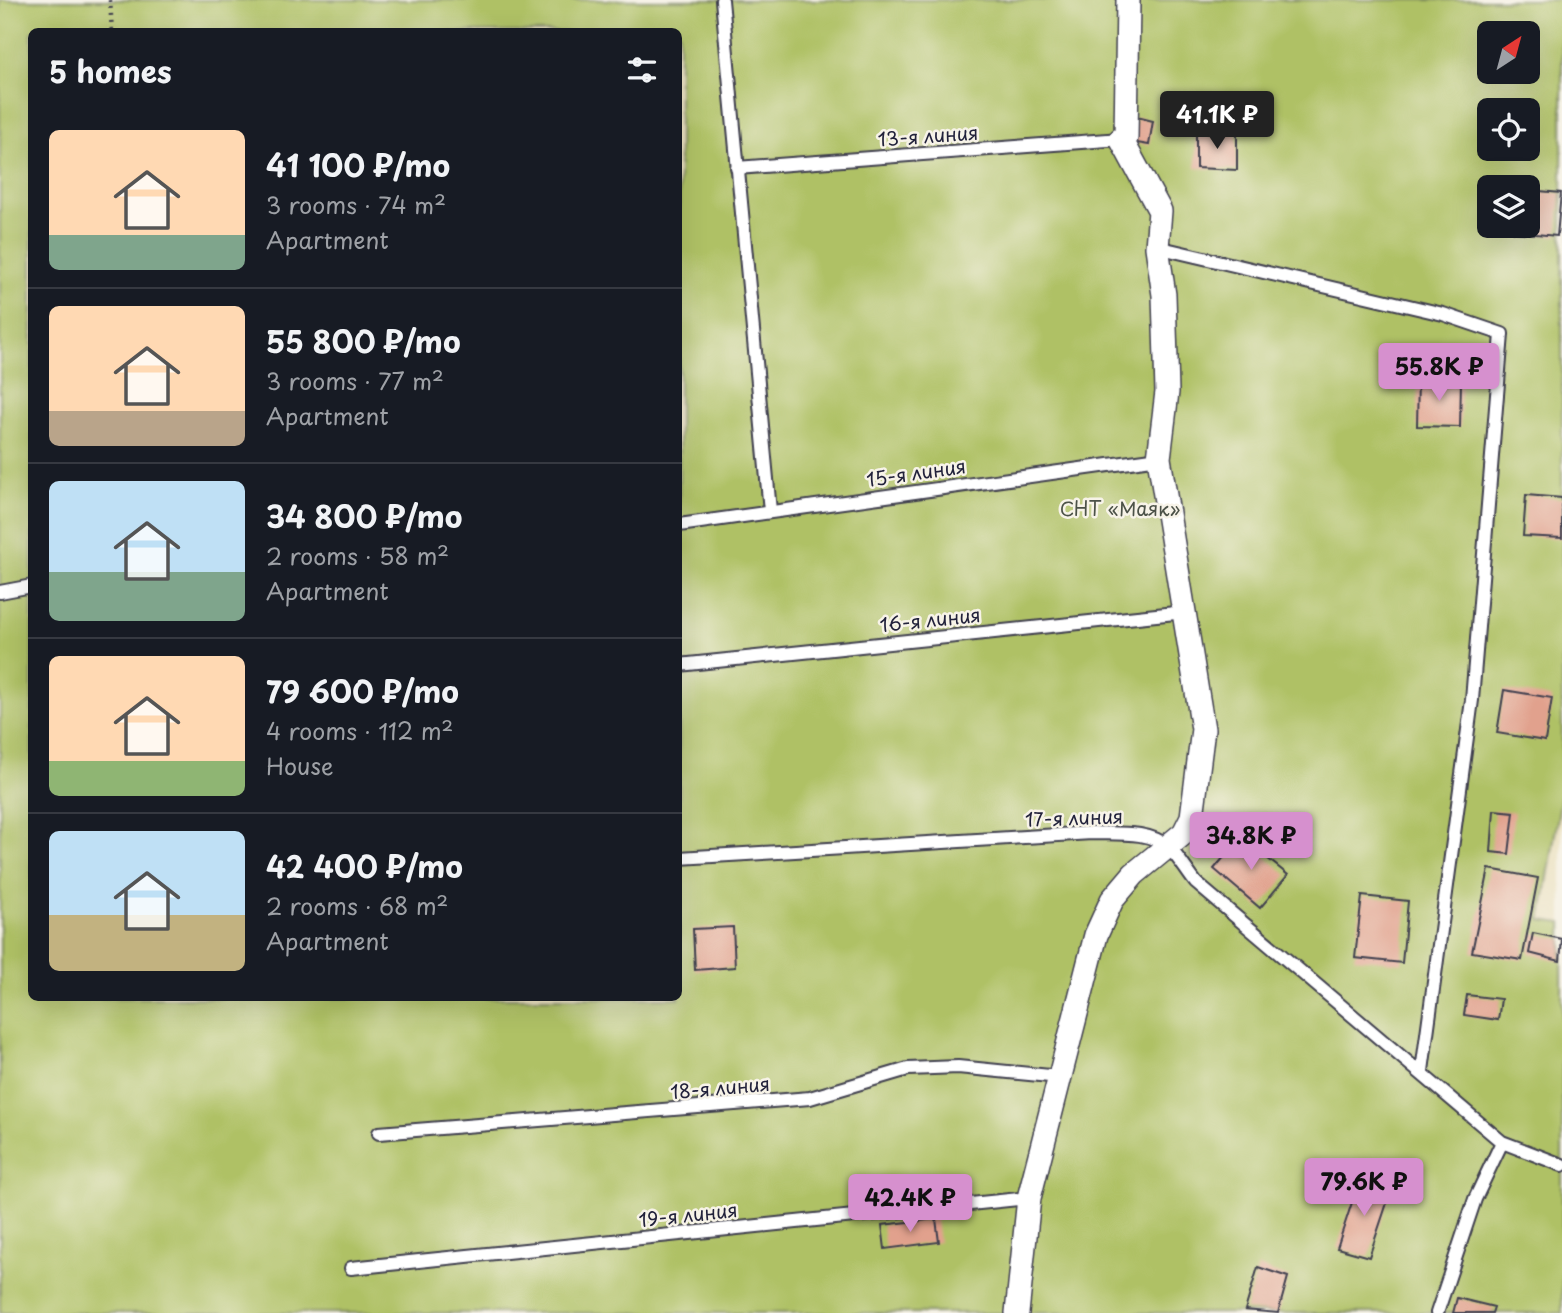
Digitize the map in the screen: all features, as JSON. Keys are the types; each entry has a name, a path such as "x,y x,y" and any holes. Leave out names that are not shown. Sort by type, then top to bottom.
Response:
{"street":[{"path":"1017,1313 1029,1198 1096,935 1112,901 1134,874 1184,832 1192,817 1203,729 1158,458 1167,392 1164,295 1157,247 1160,211 1121,139 1126,138 1128,0"}],"lane":[{"path":"722,0 771,511"},
{"name":"13-я линия","path":"737,168 1121,139"},
{"path":"1157,247 1443,314 1502,334 1472,700 1422,1072"},
{"name":"15-я линия","path":"682,525 1158,458"},
{"path":"0,592 28,587"},
{"name":"16-я линия","path":"682,665 1185,612"},
{"name":"17-я линия","path":"682,858 1092,833 1137,834 1168,847"},
{"path":"1168,847 1196,883 1502,1142 1562,1165"},
{"name":"18-я линия","path":"379,1133 810,1098 908,1069 958,1067 1060,1077"},
{"path":"1437,1313 1475,1199 1502,1142"},
{"name":"19-я линия","path":"351,1268 1029,1198"}],"path":[{"path":"110,0 112,28"}],"green space":[{"name":"СНТ «Маяк»","path":"0,0 1562,0 1562,791 1541,920 1562,923 1562,1313 0,1313"}],"building":[{"path":"1137,117 1153,121 1149,145 1131,142"},
{"path":"1196,132 1237,133 1237,170 1196,168"},
{"path":"1540,191 1561,193 1557,236 1540,234"},
{"path":"1418,379 1461,380 1460,427 1417,426"},
{"path":"1526,495 1562,498 1562,538 1523,536"},
{"path":"1504,690 1552,698 1545,741 1497,733"},
{"path":"1494,810 1514,812 1509,854 1491,852"},
{"path":"1241,837 1288,875 1260,908 1214,869"},
{"path":"1489,869 1538,878 1522,960 1472,952"},
{"path":"1362,896 1408,901 1402,963 1355,958"},
{"path":"733,927 735,967 695,970 693,929"},
{"path":"1533,933 1562,939 1560,961 1529,953"},
{"path":"1467,995 1501,999 1498,1020 1464,1015"},
{"path":"1360,1178 1392,1188 1369,1257 1337,1248"},
{"path":"936,1219 939,1242 885,1249 882,1225"},
{"path":"1258,1267 1288,1277 1278,1313 1245,1310"},
{"path":"1457,1298 1494,1307 1492,1313 1453,1313"}]}
